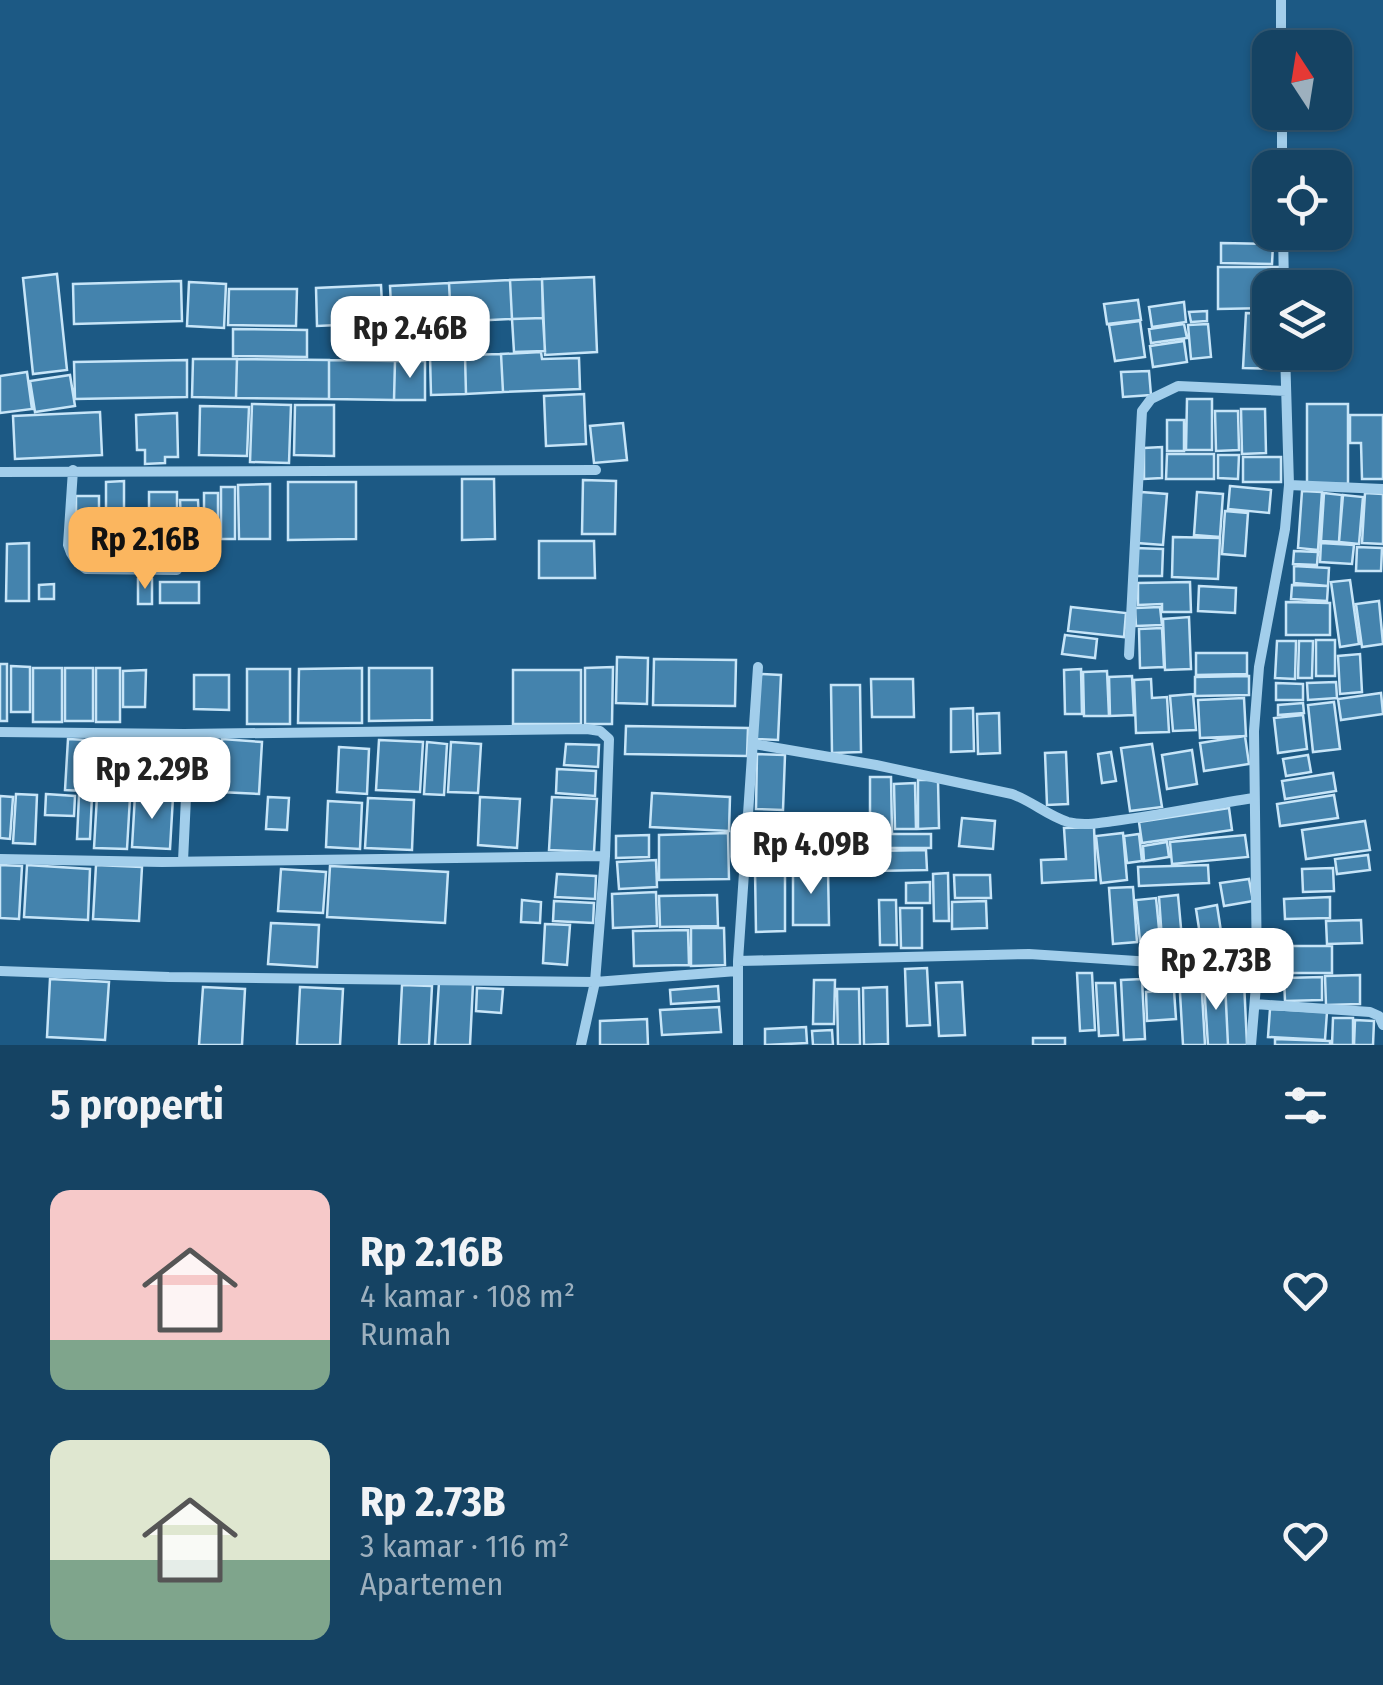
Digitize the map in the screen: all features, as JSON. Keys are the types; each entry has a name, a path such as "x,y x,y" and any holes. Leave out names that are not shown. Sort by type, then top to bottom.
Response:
{"street":[{"path":"1280,0 1281,30"},
{"path":"1251,1045 1258,974 1254,732 1259,667 1286,529 1290,485 1286,370"},
{"path":"1129,654 1142,411 1151,399 1178,386 1286,391"},
{"path":"73,470 68,545 78,564 86,569 176,570"},
{"path":"0,472 596,470"},
{"path":"1290,485 1383,489"},
{"path":"738,1045 737,966 758,668"},
{"path":"0,732 600,731 609,739 605,856 595,982 582,1045"},
{"path":"179,861 186,734"},
{"path":"754,744 1012,794 1030,800 1052,815 1084,824 1254,798"},
{"path":"0,859 162,862 605,856"},
{"path":"0,971 595,982 737,966 1029,954 1258,974"},
{"path":"1255,1004 1370,1012 1379,1016 1383,1026"}],"building":[{"path":"1221,243 1252,244 1252,250 1273,250 1272,264 1221,263"},
{"path":"1218,267 1278,267 1252,270 1252,308 1218,309"},
{"path":"57,274 67,370 33,374 23,278"},
{"path":"594,277 597,352 545,355 542,279"},
{"path":"542,279 543,318 512,319 510,280"},
{"path":"510,280 512,319 451,322 449,283"},
{"path":"181,281 182,321 74,324 73,284"},
{"path":"189,282 226,284 224,328 187,326"},
{"path":"449,283 451,322 392,325 390,286"},
{"path":"381,285 383,323 317,326 316,288"},
{"path":"229,289 297,289 296,326 228,325"},
{"path":"1138,300 1141,320 1107,324 1104,304"},
{"path":"1184,302 1186,322 1152,327 1149,307"},
{"path":"1207,311 1207,321 1191,322 1189,312"},
{"path":"1246,313 1252,313 1252,368 1243,368"},
{"path":"543,318 545,351 514,352 512,319"},
{"path":"1140,321 1145,357 1115,361 1109,325"},
{"path":"1184,324 1187,338 1151,343 1149,329"},
{"path":"1208,324 1211,357 1191,359 1188,325"},
{"path":"233,329 307,330 307,357 233,356"},
{"path":"1184,341 1187,362 1153,367 1150,346"},
{"path":"541,352 542,359 579,358 580,389 503,392 501,354"},
{"path":"501,354 503,392 466,394 465,355"},
{"path":"465,355 466,394 431,395 430,356"},
{"path":"193,359 237,359 236,398 192,397"},
{"path":"237,359 329,360 329,399 236,398"},
{"path":"187,360 187,397 75,399 74,362"},
{"path":"329,360 395,361 394,400 329,399"},
{"path":"395,361 425,361 425,400 394,400"},
{"path":"1149,371 1151,395 1123,397 1121,372"},
{"path":"27,372 32,409 0,413 0,376"},
{"path":"70,375 75,406 35,412 30,381"},
{"path":"584,394 586,444 546,446 544,396"},
{"path":"1187,399 1212,399 1212,450 1186,450"},
{"path":"252,404 291,405 289,463 250,462"},
{"path":"1307,404 1348,404 1348,484 1307,484"},
{"path":"295,405 334,405 334,456 294,455"},
{"path":"200,406 249,407 247,456 199,455"},
{"path":"1241,409 1265,409 1266,453 1242,454"},
{"path":"1215,411 1238,411 1239,450 1216,451"},
{"path":"100,412 102,455 15,459 13,416"},
{"path":"177,413 178,457 165,457 165,463 145,464 145,450 137,450 136,415"},
{"path":"1350,415 1383,415 1383,479 1362,479 1361,443 1350,443"},
{"path":"1167,420 1184,420 1184,451 1167,451"},
{"path":"623,423 627,460 594,463 590,426"},
{"path":"1162,447 1162,478 1144,479 1144,448"},
{"path":"1167,454 1214,454 1214,479 1166,479"},
{"path":"1218,455 1239,455 1238,479 1218,478"},
{"path":"1243,457 1281,457 1281,482 1243,482"},
{"path":"462,479 494,479 495,539 462,540"},
{"path":"583,480 616,481 615,534 582,534"},
{"path":"124,481 124,520 106,521 106,482"},
{"path":"288,482 356,482 356,539 288,540"},
{"path":"270,484 270,539 239,539 238,485"},
{"path":"1230,486 1271,490 1269,513 1228,509"},
{"path":"221,487 235,487 235,539 221,539"},
{"path":"1302,491 1322,492 1318,550 1298,548"},
{"path":"149,492 177,492 177,518 149,518"},
{"path":"1141,492 1167,494 1163,545 1137,543"},
{"path":"1197,492 1223,494 1220,537 1194,535"},
{"path":"204,493 218,493 218,538 204,538"},
{"path":"1324,493 1342,495 1339,542 1321,541"},
{"path":"1365,493 1383,494 1383,544 1362,543"},
{"path":"1343,495 1363,497 1359,544 1339,542"},
{"path":"76,496 99,496 99,539 76,539"},
{"path":"180,500 198,500 199,520 181,520"},
{"path":"1225,511 1248,513 1245,556 1222,554"},
{"path":"161,523 196,523 196,565 161,565"},
{"path":"1173,537 1220,538 1218,579 1172,577"},
{"path":"156,540 156,562 110,563 110,541"},
{"path":"539,541 594,541 595,578 539,578"},
{"path":"29,543 29,601 6,601 7,544"},
{"path":"77,543 105,543 105,562 77,562"},
{"path":"1321,543 1354,545 1352,564 1320,562"},
{"path":"1357,547 1382,548 1381,571 1356,571"},
{"path":"1135,548 1163,549 1162,576 1134,576"},
{"path":"1294,551 1318,552 1317,565 1293,564"},
{"path":"1294,566 1329,568 1328,586 1294,583"},
{"path":"138,579 152,579 152,604 138,604"},
{"path":"1350,580 1359,644 1340,647 1331,582"},
{"path":"160,582 199,582 199,603 160,603"},
{"path":"1190,582 1191,612 1162,612 1162,604 1138,605 1138,583"},
{"path":"54,584 54,599 39,599 39,585"},
{"path":"1292,585 1328,586 1327,601 1291,599"},
{"path":"1199,586 1236,588 1235,613 1198,611"},
{"path":"1379,601 1383,644 1362,647 1356,604"},
{"path":"1286,602 1330,603 1330,635 1286,635"},
{"path":"1071,607 1126,613 1124,637 1068,631"},
{"path":"1160,607 1162,625 1136,626 1135,608"},
{"path":"1189,617 1191,669 1165,670 1163,619"},
{"path":"1162,628 1164,667 1140,668 1139,629"},
{"path":"1065,635 1097,639 1095,658 1062,654"},
{"path":"1316,640 1335,640 1335,676 1316,676"},
{"path":"1277,641 1296,641 1295,679 1275,678"},
{"path":"1299,641 1313,641 1312,678 1298,678"},
{"path":"1196,653 1247,653 1247,674 1196,675"},
{"path":"1360,654 1362,692 1340,694 1338,656"},
{"path":"617,657 648,658 647,704 616,703"},
{"path":"654,659 736,660 735,706 653,705"},
{"path":"0,664 7,664 7,721 0,721"},
{"path":"11,666 30,667 30,712 11,712"},
{"path":"613,667 612,724 585,724 585,668"},
{"path":"33,668 62,668 62,722 33,722"},
{"path":"65,668 93,668 93,721 65,721"},
{"path":"96,668 120,668 120,722 96,722"},
{"path":"362,668 362,723 298,723 299,669"},
{"path":"369,668 432,668 432,720 369,721"},
{"path":"247,669 290,669 290,724 247,724"},
{"path":"1081,669 1082,714 1065,714 1064,670"},
{"path":"146,670 145,707 123,707 123,671"},
{"path":"513,670 581,670 581,724 513,724"},
{"path":"1107,671 1109,716 1084,716 1083,672"},
{"path":"760,674 781,675 778,740 756,739"},
{"path":"194,675 229,675 229,710 194,709"},
{"path":"1132,676 1134,715 1110,716 1109,677"},
{"path":"1249,676 1249,695 1195,696 1195,677"},
{"path":"871,679 913,679 914,717 872,717"},
{"path":"1151,679 1152,698 1167,697 1169,732 1136,733 1134,680"},
{"path":"1336,682 1337,698 1308,700 1307,683"},
{"path":"1276,683 1303,684 1303,700 1276,700"},
{"path":"831,685 860,685 861,752 832,753"},
{"path":"1381,693 1383,714 1341,720 1338,699"},
{"path":"1193,694 1196,730 1173,731 1170,696"},
{"path":"1244,698 1246,736 1200,738 1198,700"},
{"path":"1334,702 1340,749 1313,752 1308,705"},
{"path":"1303,703 1304,713 1278,715 1278,705"},
{"path":"973,708 974,751 951,752 951,709"},
{"path":"999,713 1000,753 978,754 977,714"},
{"path":"1303,715 1307,749 1278,753 1274,718"},
{"path":"626,726 748,728 747,756 625,754"},
{"path":"1245,736 1249,764 1204,771 1200,743"},
{"path":"68,739 106,741 103,792 65,790"},
{"path":"222,739 262,742 259,794 220,792"},
{"path":"379,740 423,742 420,792 376,790"},
{"path":"427,742 447,744 444,795 424,794"},
{"path":"451,742 481,744 478,793 448,792"},
{"path":"113,743 136,744 134,789 111,788"},
{"path":"566,744 599,745 598,767 564,765"},
{"path":"1152,744 1162,807 1130,811 1121,748"},
{"path":"339,747 369,749 367,794 337,792"},
{"path":"1192,750 1197,784 1167,789 1162,755"},
{"path":"1066,752 1068,804 1047,805 1045,753"},
{"path":"1111,752 1116,781 1102,783 1098,754"},
{"path":"757,754 785,755 783,810 756,809"},
{"path":"1308,755 1311,772 1286,776 1283,759"},
{"path":"153,768 176,769 174,794 151,793"},
{"path":"557,769 596,771 595,796 556,793"},
{"path":"1333,773 1336,791 1285,799 1282,781"},
{"path":"870,777 891,777 892,832 870,832"},
{"path":"918,780 938,780 939,828 918,829"},
{"path":"915,783 916,829 895,829 894,784"},
{"path":"652,793 730,797 729,831 650,827"},
{"path":"16,794 37,795 35,844 13,843"},
{"path":"46,794 75,796 74,816 45,815"},
{"path":"79,795 92,796 90,839 77,839"},
{"path":"135,795 173,797 170,849 132,847"},
{"path":"1334,795 1338,818 1280,826 1277,804"},
{"path":"0,796 13,797 10,839 0,838"},
{"path":"97,796 130,798 127,849 94,848"},
{"path":"268,797 289,798 287,830 266,829"},
{"path":"480,797 520,799 517,848 478,845"},
{"path":"552,797 597,799 594,852 549,850"},
{"path":"368,798 414,800 412,850 365,848"},
{"path":"328,801 362,803 360,849 326,847"},
{"path":"1229,808 1232,830 1142,843 1139,822"},
{"path":"962,818 995,821 993,849 959,846"},
{"path":"1365,821 1370,850 1306,859 1302,830"},
{"path":"1094,827 1096,880 1042,883 1041,860 1066,859 1064,828"},
{"path":"728,833 729,879 659,880 659,835"},
{"path":"1123,833 1127,880 1101,883 1096,836"},
{"path":"878,834 931,834 931,848 879,848"},
{"path":"1139,834 1142,861 1127,863 1124,836"},
{"path":"649,835 649,857 616,858 616,836"},
{"path":"765,835 816,835 816,865 766,865"},
{"path":"1245,835 1248,857 1172,864 1170,842"},
{"path":"1167,842 1169,857 1144,861 1143,846"},
{"path":"926,850 927,870 873,871 873,851"},
{"path":"1368,855 1370,870 1337,874 1335,859"},
{"path":"656,860 657,887 619,889 617,862"},
{"path":"0,865 22,866 19,919 0,918"},
{"path":"27,865 90,869 88,920 24,917"},
{"path":"96,865 142,867 139,921 93,919"},
{"path":"1208,865 1209,883 1139,886 1138,867"},
{"path":"330,866 448,872 445,923 327,917"},
{"path":"1333,868 1334,891 1303,892 1302,869"},
{"path":"281,869 326,872 323,913 278,911"},
{"path":"785,869 785,931 756,932 755,870"},
{"path":"828,869 829,925 793,925 793,870"},
{"path":"948,873 949,921 934,921 933,874"},
{"path":"557,874 596,876 595,899 555,897"},
{"path":"954,875 990,875 991,898 955,898"},
{"path":"1249,879 1253,901 1224,906 1220,883"},
{"path":"930,882 930,903 906,903 906,883"},
{"path":"1133,887 1137,942 1113,944 1109,888"},
{"path":"656,892 657,926 613,928 612,894"},
{"path":"717,895 718,926 660,927 659,896"},
{"path":"1178,895 1182,939 1162,940 1159,897"},
{"path":"1330,897 1330,918 1285,919 1284,899"},
{"path":"1156,898 1160,939 1140,941 1136,900"},
{"path":"522,900 541,902 540,923 521,922"},
{"path":"879,900 896,900 897,945 880,945"},
{"path":"554,901 594,903 593,923 553,921"},
{"path":"986,901 987,928 952,929 952,902"},
{"path":"1217,905 1223,945 1202,948 1196,909"},
{"path":"900,908 922,908 922,948 901,948"},
{"path":"1361,920 1362,943 1327,944 1326,921"},
{"path":"271,923 319,925 317,967 268,964"},
{"path":"545,924 570,925 567,965 543,963"},
{"path":"691,928 724,928 725,965 691,966"},
{"path":"688,930 689,965 634,966 633,931"},
{"path":"1279,946 1332,946 1332,973 1279,973"},
{"path":"927,968 930,1025 907,1026 905,969"},
{"path":"1077,973 1092,973 1095,1030 1080,1031"},
{"path":"1201,975 1205,1045 1183,1045 1179,976"},
{"path":"1360,975 1360,1004 1326,1005 1325,976"},
{"path":"1322,977 1322,1000 1285,1001 1284,978"},
{"path":"50,979 109,982 105,1040 47,1037"},
{"path":"1142,979 1145,1039 1124,1040 1121,980"},
{"path":"814,980 835,980 834,1024 813,1024"},
{"path":"1244,981 1247,1045 1228,1045 1225,982"},
{"path":"439,982 473,984 470,1045 435,1045"},
{"path":"962,982 965,1035 939,1036 936,983"},
{"path":"1225,982 1228,1045 1208,1045 1204,983"},
{"path":"1096,983 1115,983 1118,1035 1099,1036"},
{"path":"402,985 432,986 429,1045 399,1045"},
{"path":"718,986 719,1001 671,1004 670,990"},
{"path":"203,987 245,989 242,1045 199,1045"},
{"path":"300,987 343,989 340,1045 297,1045"},
{"path":"887,987 888,1044 864,1045 863,988"},
{"path":"477,988 503,989 501,1013 476,1011"},
{"path":"837,989 859,989 860,1045 838,1045"},
{"path":"1174,990 1176,1019 1147,1021 1146,992"},
{"path":"719,1007 721,1032 662,1035 660,1010"},
{"path":"1270,1009 1327,1012 1325,1040 1268,1037"},
{"path":"1333,1018 1353,1018 1353,1045 1332,1045"},
{"path":"647,1019 648,1045 600,1045 600,1021"},
{"path":"1355,1020 1374,1021 1373,1045 1354,1045"},
{"path":"806,1027 807,1043 765,1045 765,1029"},
{"path":"832,1030 833,1045 813,1045 812,1031"},
{"path":"1033,1038 1065,1038 1065,1045 1033,1045"},
{"path":"1275,1039 1330,1041 1330,1045 1275,1045"}]}
